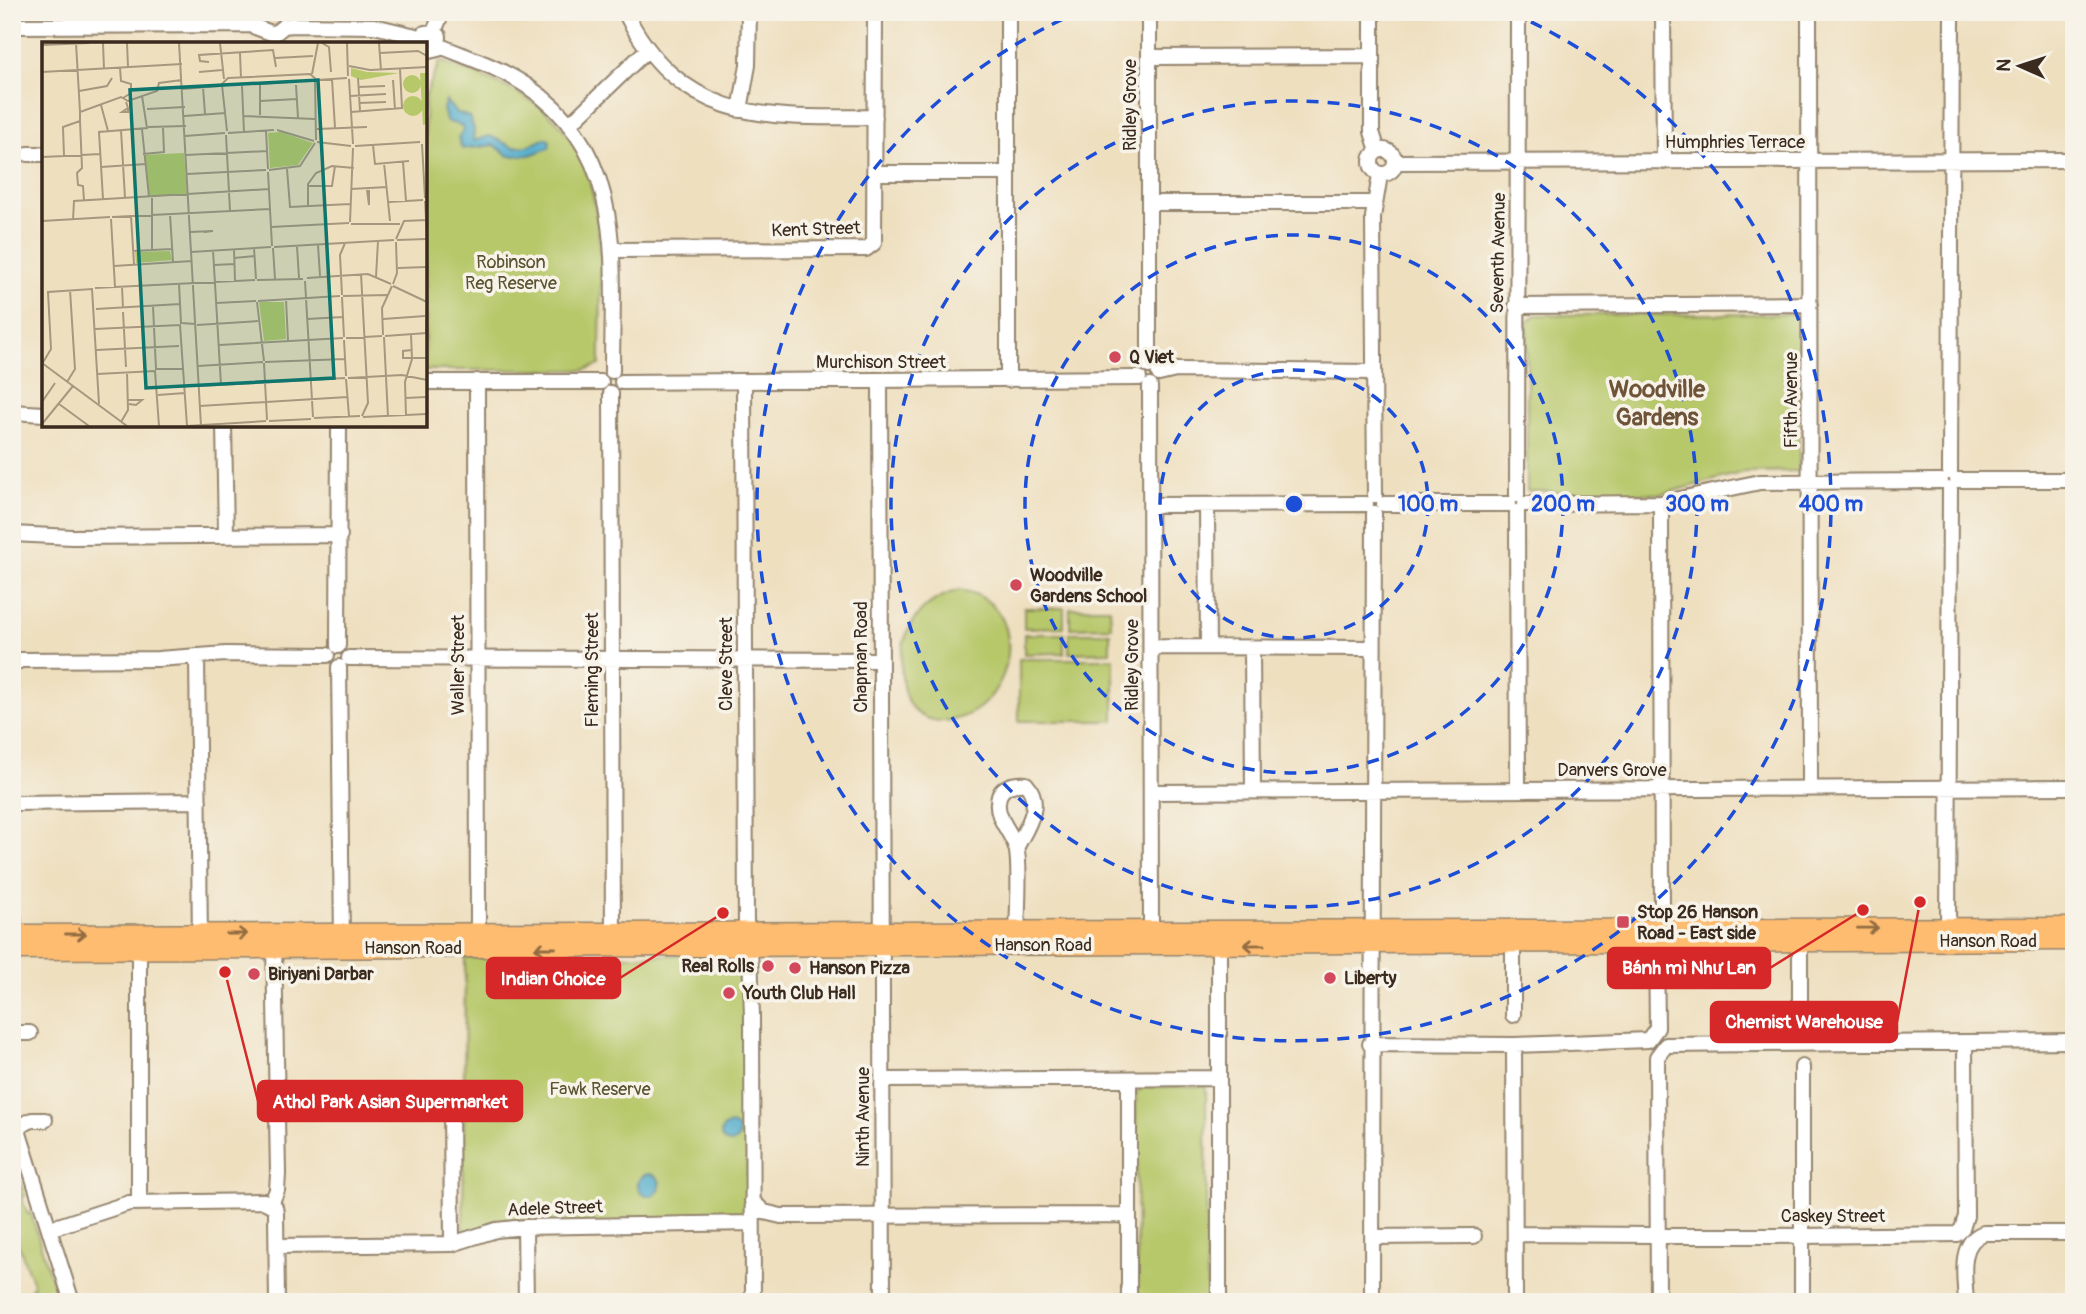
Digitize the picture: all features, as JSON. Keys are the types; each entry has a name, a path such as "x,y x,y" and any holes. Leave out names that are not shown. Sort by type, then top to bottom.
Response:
{"main road":[{"name":"Hanson Road","path":"13,942 1513,937 1948,934 2074,928"},
{"name":"Hanson Road","path":"1948,934 2074,941"}],"street":[{"path":"427,382 477,381 606,387 604,374 617,377 609,209 592,160 559,111 525,84 427,45 442,12"},
{"path":"625,12 648,49 684,84 707,98 740,110 789,118 875,117"},
{"path":"740,110 748,65 749,12"},
{"name":"Kent Street","path":"612,250 866,249 874,243 875,12"},
{"path":"1007,12 1008,380"},
{"name":"Ridley Grove","path":"1149,12 1149,204 1154,370"},
{"path":"1372,12 1372,132 1377,151 1371,162 1373,170 1380,175 1389,173 1396,162 1390,152 1377,151"},
{"name":"Seventh Avenue","path":"1518,12 1518,790"},
{"path":"1663,12 1664,162"},
{"name":"Fifth Avenue","path":"1810,12 1810,788"},
{"path":"1948,934 1952,12"},
{"path":"12,26 250,25 273,39 284,26 346,19 390,28 420,42"},
{"path":"569,125 648,49"},
{"path":"1149,57 1371,56"},
{"path":"28,154 42,153"},
{"name":"Humphries Terrace","path":"1396,162 2074,160"},
{"path":"875,173 1008,173"},
{"path":"1372,1302 1370,1044 1375,504 1373,203 1380,175"},
{"path":"1149,204 1373,203"},
{"path":"1516,306 1810,304"},
{"path":"1145,382 1155,384 1154,370 1373,372"},
{"name":"Murchison Street","path":"617,377 744,381 1145,382"},
{"name":"Waller Street","path":"477,381 478,941"},
{"name":"Cleve Street","path":"744,381 753,1302"},
{"name":"Chapman Road","path":"880,382 881,939"},
{"name":"Ridley Grove","path":"1145,382 1150,505 1151,938"},
{"name":"Fleming Street","path":"606,387 612,660 613,940"},
{"path":"13,413 42,414"},
{"path":"224,427 226,536"},
{"path":"333,650 340,535 339,427"},
{"path":"1150,505 1661,503 1749,483 2074,480"},
{"path":"1370,1044 1634,1043 1651,1038 1657,1028 1661,789 1661,503"},
{"path":"1207,505 1208,648"},
{"path":"13,534 72,537 340,535"},
{"path":"1151,647 1373,648"},
{"path":"1252,648 1253,791"},
{"path":"12,665 21,660 346,649 342,941"},
{"path":"197,656 200,942"},
{"path":"344,663 478,659 881,660"},
{"name":"Danvers Grove","path":"1151,792 2074,787"},
{"path":"12,803 199,801"},
{"path":"1016,848 1017,939"},
{"path":"12,898 13,942"},
{"path":"1800,935 1800,1042"},
{"path":"1513,937 1513,1015"},
{"path":"1219,1302 1219,1078 1223,938"},
{"name":"Ninth Avenue","path":"881,939 883,1302"},
{"path":"267,1202 278,1184 274,941"},
{"path":"139,942 139,1202"},
{"path":"12,1033 30,1033"},
{"path":"1658,1302 1657,1057 1660,1050 1674,1043 2074,1041"},
{"name":"Caskey Street","path":"1515,1234 1802,1236 1950,1234 1962,1229 1966,1216 1965,1042"},
{"path":"1514,1045 1515,1302"},
{"path":"1802,1067 1802,1302"},
{"path":"883,1080 1219,1078"},
{"path":"1129,1079 1129,1302"},
{"path":"276,1096 445,1097 452,1105 452,1244"},
{"path":"44,1120 15,1125 72,1302"},
{"path":"752,1201 764,1212 780,1216 1129,1215"},
{"path":"49,1229 139,1202 267,1202"},
{"path":"267,1202 276,1213 277,1302"},
{"name":"Adele Street","path":"277,1246 452,1244 496,1230 525,1227 752,1223"},
{"path":"525,1227 526,1302"},
{"path":"1966,1302 1965,1258 1972,1238 1984,1233 2074,1233"},
{"path":"1372,1237 1474,1236"}],"green space":[{"name":"Robinson Reg Reserve","path":"440,61 525,97 550,115 570,138 585,167 594,199 599,233 600,365 584,370 427,370 427,91"},
{"path":"1798,314 1799,471 1744,472 1662,494 1527,491 1527,322 1535,315"},
{"path":"959,590 982,598 998,612 1006,631 1008,652 1003,674 993,694 977,709 956,719 935,720 916,712 907,701 902,678 903,648 912,622 921,612 944,595"},
{"path":"1024,608 1064,608 1064,627 1024,628"},
{"path":"1070,608 1110,608 1111,627 1070,628"},
{"path":"1069,633 1110,633 1110,652 1069,653"},
{"path":"1024,634 1064,634 1064,653 1024,654"},
{"path":"1019,659 1114,659 1114,721 1019,721"},
{"name":"Fawk Reserve","path":"746,954 748,1219 463,1238 465,958"},
{"path":"1145,1087 1206,1087 1207,1302 1137,1302 1136,1092"},
{"path":"12,1164 16,1164 19,1177 16,1183 21,1183 25,1195 22,1200 28,1214 31,1213 58,1302 36,1302 31,1288 34,1286 12,1228"}],"water":[{"path":"446,101 455,112 469,117 474,129 473,141 490,136 513,147 528,146 546,138 550,141 549,148 530,155 509,156 494,145 462,149 458,138 464,130 462,126 446,121 443,108"},
{"path":"726,1125 734,1125 739,1134 737,1141 726,1143 721,1138 721,1130"},
{"path":"649,1174 657,1177 660,1185 657,1193 649,1196 641,1193 638,1185 641,1177"}],"place":[{"name":"Q Viet","path":"1115,357"},
{"name":"Woodville Gardens School","path":"1016,585"},
{"name":"Chemist Warehouse","path":"1920,902"},
{"name":"Bánh mì Như Lan","path":"1863,910"},
{"name":"Indian Choice","path":"723,913"},
{"name":"Stop 26 Hanson Road - East side","path":"1623,922"},
{"name":"Real Rolls","path":"768,966"},
{"name":"Hanson Pizza","path":"795,968"},
{"name":"Athol Park Asian Supermarket","path":"225,972"},
{"name":"Biriyani Darbar","path":"254,974"},
{"name":"Liberty","path":"1330,978"},
{"name":"Youth Club Hall","path":"729,993"}],"district":[{"name":"Woodville Gardens","path":"1657,403"}]}
